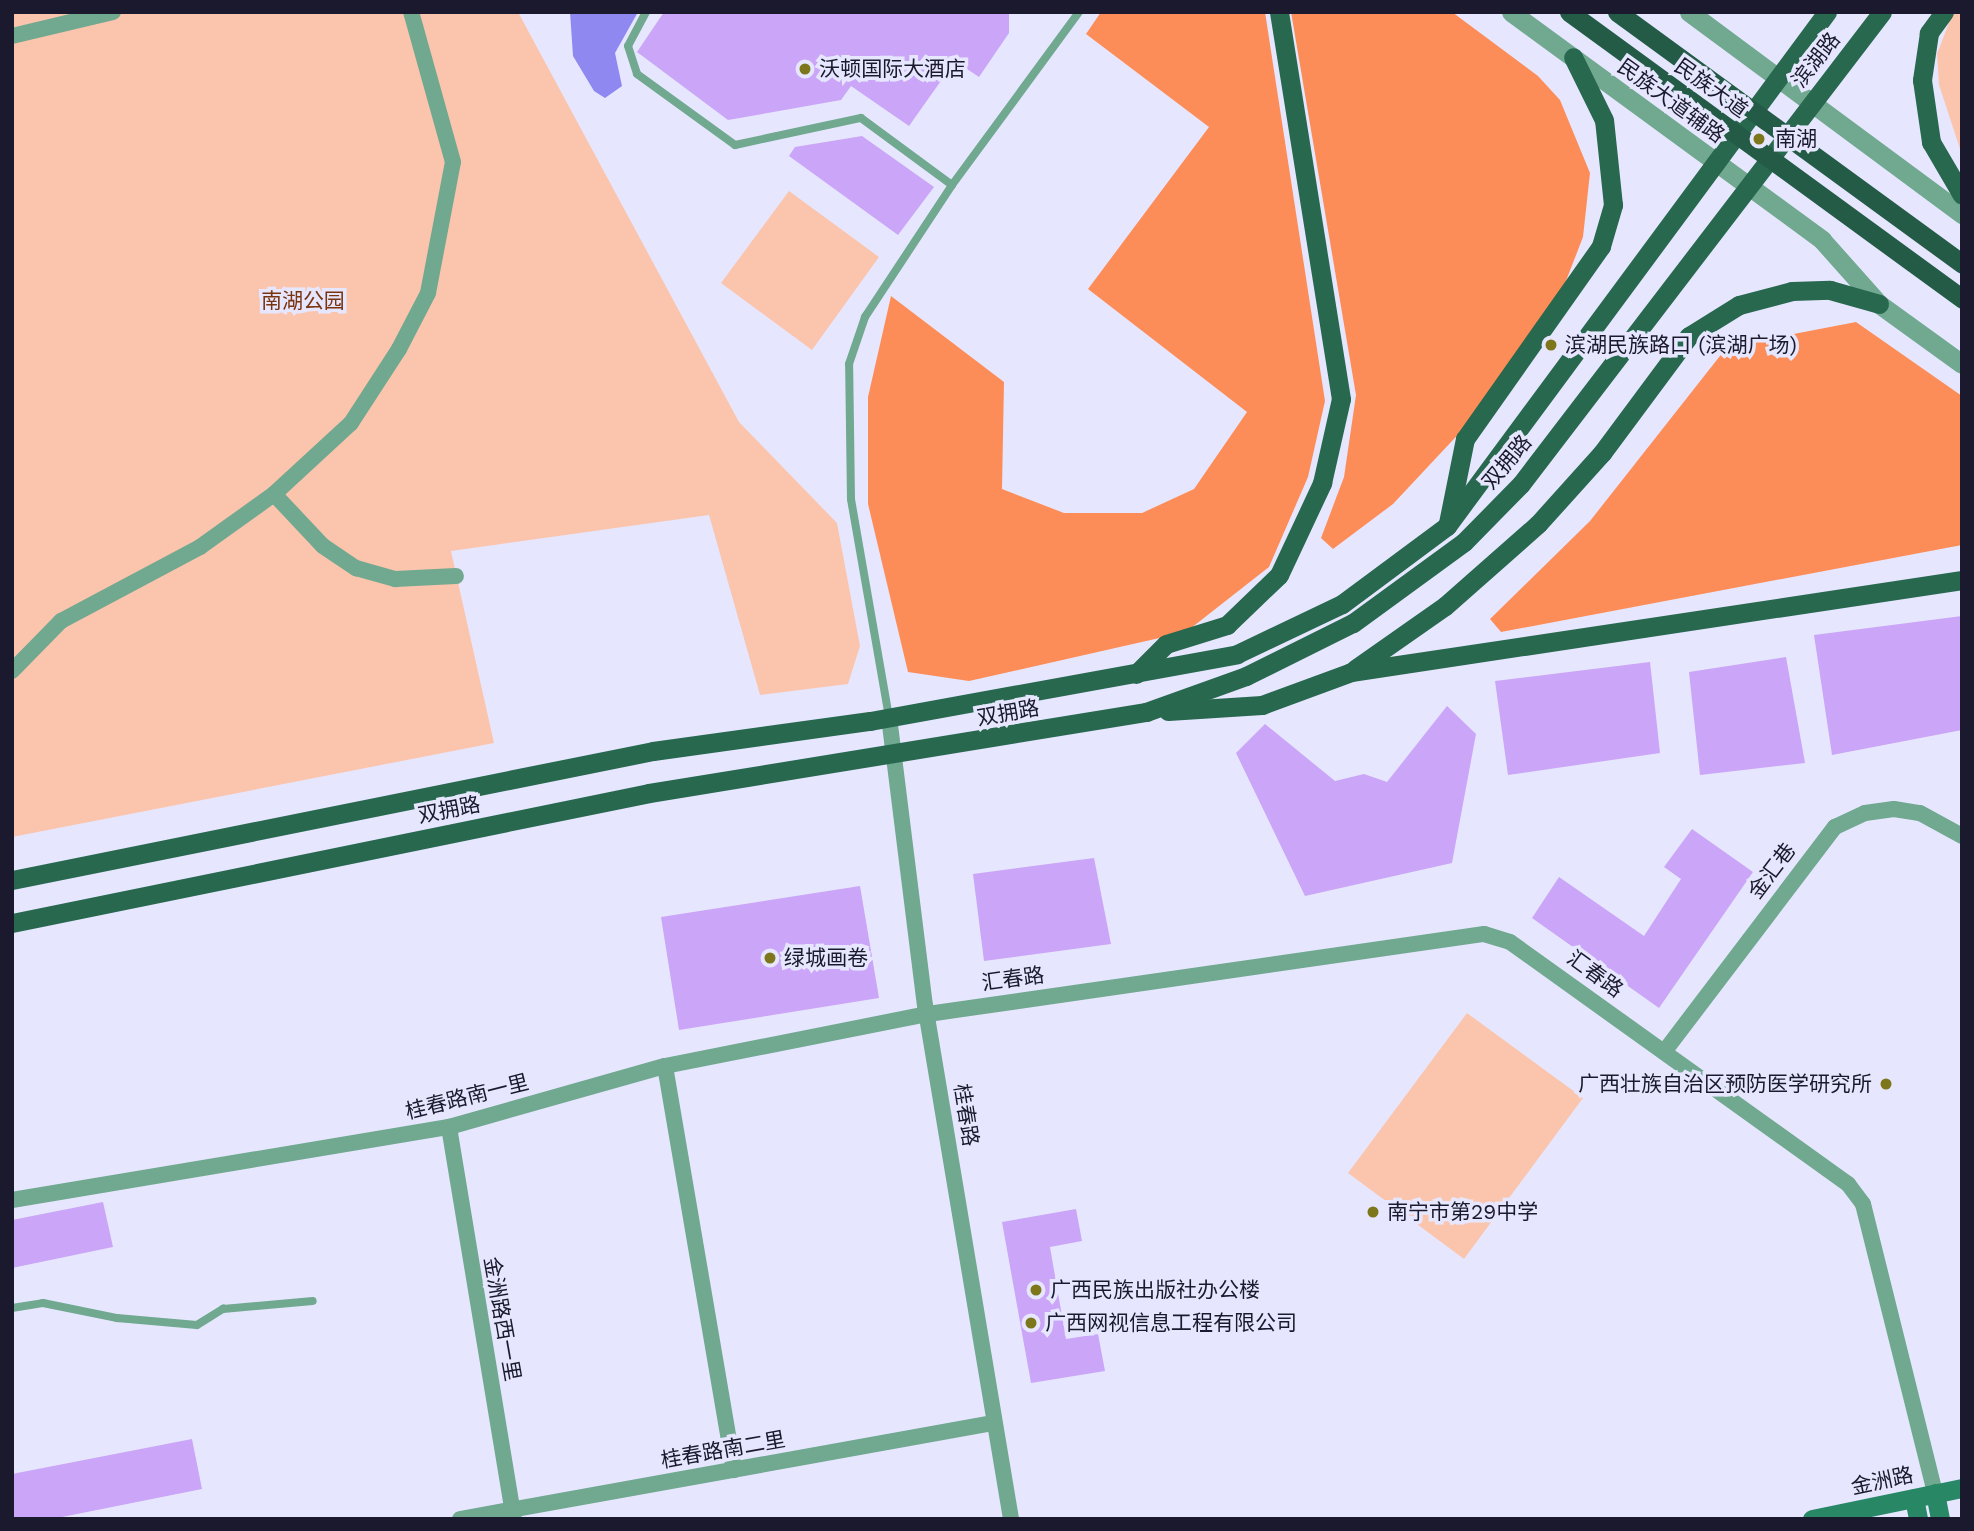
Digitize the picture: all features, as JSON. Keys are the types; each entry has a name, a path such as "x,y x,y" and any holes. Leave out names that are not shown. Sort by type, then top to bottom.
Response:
{"highway":[{"name":"民族大道","path":"1569,12 1962,299"},
{"name":"民族大道","path":"1617,12 1962,264"}],"main road":[{"path":"1136,674 1166,644 1227,625 1279,575 1322,483 1342,399 1279,12"},
{"name":"滨湖路","path":"1751,110 1774,76 1826,12"},
{"name":"滨湖路","path":"1786,136 1882,12"},
{"path":"1944,12 1929,33 1922,80 1931,142 1962,195"},
{"path":"1447,526 1465,439 1601,246 1613,205 1604,120 1573,57"},
{"name":"双拥路","path":"12,880 653,751 889,717 1237,654 1342,604 1447,526 1751,110"},
{"name":"双拥路","path":"12,923 649,793 893,757 1146,712 1246,676 1353,623 1464,542 1521,484 1786,136"},
{"path":"1351,672 1445,606 1538,524 1602,453 1689,336 1739,304 1792,290 1830,290 1879,304"},
{"path":"1146,712 1262,705 1351,672 1962,580"},
{"name":"金洲路","path":"1812,1519 1962,1488"},
{"name":"汇春路","path":"1935,1493 1940,1519"},
{"path":"1914,1498 1918,1519"}],"street":[{"path":"12,36 113,12"},
{"path":"12,671 61,621 200,547 274,494 351,423 428,293 453,162 411,12"},
{"name":"民族大道辅路","path":"1511,12 1822,240 1879,304 1962,364"},
{"path":"1689,12 1962,214"},
{"path":"274,494 323,546 356,568 395,579 456,576"},
{"name":"桂春路","path":"889,717 928,1014 993,1423 1011,1519"},
{"name":"金汇巷","path":"1664,1052 1835,827 1865,813 1894,810 1920,813 1962,836"},
{"name":"汇春路","path":"928,1014 1484,934 1510,942 1848,1184 1863,1204 1935,1493"},
{"name":"桂春路南一里","path":"12,1200 449,1127 665,1066 928,1014"},
{"path":"665,1066 734,1470"},
{"name":"金洲路西一里","path":"449,1127 514,1514"},
{"name":"桂春路南二里","path":"460,1519 514,1514 734,1470 993,1423"}],"lane":[{"path":"646,12 628,46 637,74 735,145 861,118 952,185"},
{"path":"889,717 851,499 849,364 865,317 952,185 1079,12"},
{"path":"12,1308 43,1303 117,1318 197,1325 223,1308 313,1301"}],"green space":[{"name":"南湖公园","path":"12,12 518,12 739,422 837,523 860,646 848,684 760,695 709,515 451,551 494,743 12,837"},
{"path":"1953,12 1962,12 1962,155 1939,85 1937,54"},
{"path":"789,191 879,257 812,350 721,283"},
{"path":"1467,1013 1583,1098 1464,1259 1348,1173"}],"shaded area":[{"path":"570,12 638,12 615,53 622,86 605,98 594,91 573,56"},
{"path":"1101,12 1265,12 1325,401 1308,477 1269,567 1186,632 969,681 908,672 868,504 868,397 891,296 1004,382 1002,489 1064,513 1142,513 1194,489 1247,412 1088,289 1209,127 1086,34"},
{"path":"1291,12 1452,12 1538,76 1560,100 1590,173 1583,237 1559,299 1467,425 1393,504 1333,549 1321,538 1344,477 1356,395"},
{"path":"1856,322 1962,396 1962,545 1501,632 1490,619 1590,521 1727,347"}],"building":[{"name":"沃顿国际大酒店","path":"664,12 1009,12 1009,33 979,77 955,61 909,126 851,86 841,100 728,120 637,52"},
{"path":"862,136 934,187 898,235 789,156 795,147"},
{"path":"1962,616 1962,730 1832,755 1814,635"},
{"path":"1786,657 1805,763 1700,775 1689,672"},
{"path":"1650,662 1660,753 1508,775 1495,681"},
{"path":"1447,706 1476,734 1452,863 1305,896 1236,753 1265,724 1335,781 1364,774 1387,782"},
{"path":"1692,829 1753,872 1659,1008 1532,918 1559,877 1644,936 1681,879 1664,867"},
{"path":"1094,858 1111,944 984,961 973,874"},
{"name":"绿城画卷","path":"860,886 879,998 679,1030 661,917"},
{"path":"103,1202 113,1247 12,1268 12,1220"},
{"name":"广西民族出版社办公楼","path":"1076,1209 1082,1241 1050,1247 1066,1339 1098,1334 1105,1371 1031,1383 1002,1222"},
{"path":"192,1439 202,1489 52,1519 12,1519 12,1474"}],"place":[{"name":"沃顿国际大酒店","path":"805,69"},
{"name":"南湖","path":"1759,139"},
{"name":"滨湖民族路口 (滨湖广场)","path":"1551,345"},
{"name":"绿城画卷","path":"770,958"},
{"name":"广西壮族自治区预防医学研究所","path":"1886,1084"},
{"name":"南宁市第29中学","path":"1373,1212"},
{"name":"广西民族出版社办公楼","path":"1036,1290"},
{"name":"广西网视信息工程有限公司","path":"1031,1323"}]}
